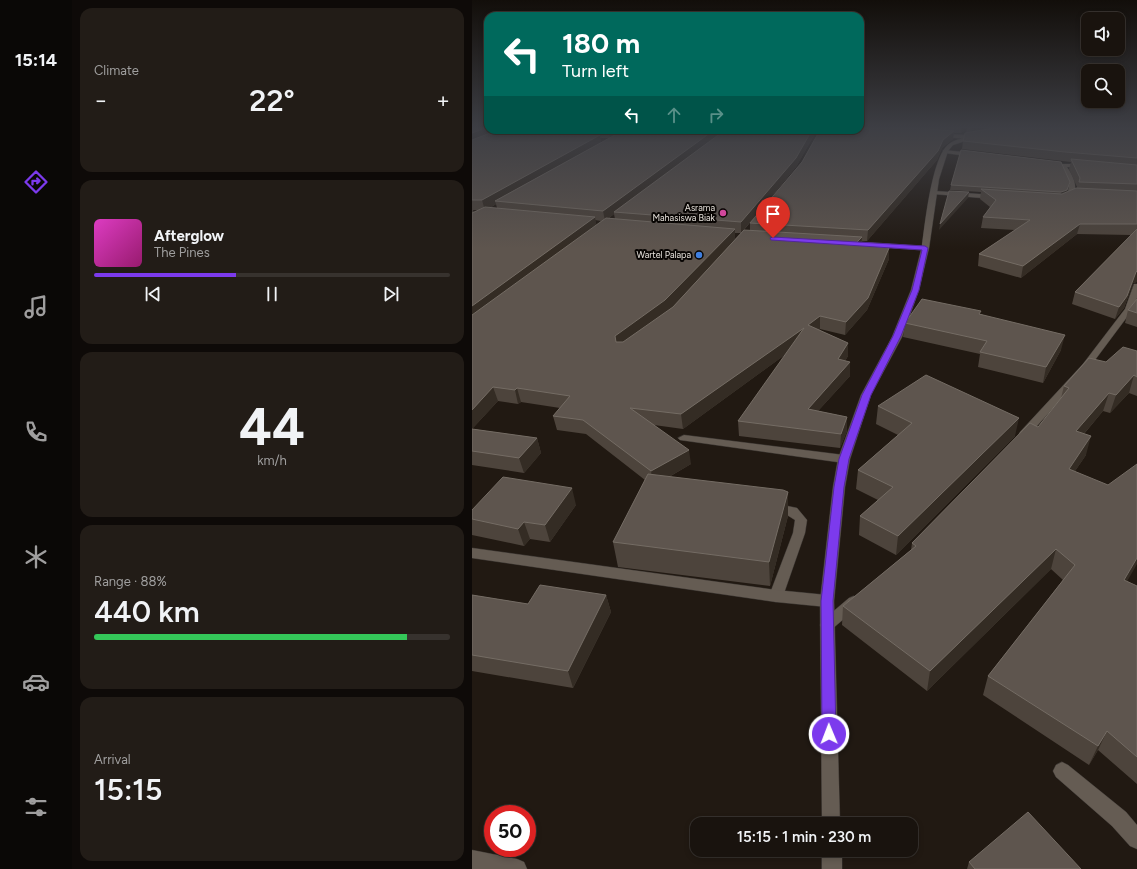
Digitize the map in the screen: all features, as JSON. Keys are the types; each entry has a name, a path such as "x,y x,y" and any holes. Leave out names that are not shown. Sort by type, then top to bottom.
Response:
{"main road":[{"path":"831,817 827,601 839,487 844,459 866,395 897,336 915,290 925,248 935,193 936,178 939,168"},
{"path":"1061,168 1073,188 1072,195"},
{"path":"935,193 1004,198"},
{"path":"1060,201 1070,198 1072,195 1080,195"},
{"path":"838,243 925,248"},
{"path":"1018,441 1086,366 1129,309 1137,286"},
{"path":"684,438 844,459"},
{"path":"763,505 786,508 796,513 801,520 799,533 776,596"},
{"path":"472,553 776,596 827,601"},
{"path":"827,625 863,594"},
{"path":"1062,771 1119,819 1137,839"},
{"path":"832,857 832,869"},
{"path":"472,860 505,868"}],"building":[{"path":"472,168 541,168 482,200 472,200"},
{"path":"556,168 663,168 603,211 495,201"},
{"path":"674,168 788,168 741,222 614,212"},
{"path":"797,168 923,168 868,230 750,223"},
{"path":"956,168 1063,168 1070,182 1067,190 1061,192 951,185"},
{"path":"1075,168 1137,168 1137,184 1079,182 1080,178"},
{"path":"1076,188 1137,191 1137,224 1080,224 1023,266 979,254 1030,220 983,217 996,200 981,189 1062,194"},
{"path":"949,191 969,192 940,224"},
{"path":"485,207 595,217 472,306 472,213"},
{"path":"606,218 735,229 665,300 615,336 616,342 623,342 673,307 744,230 862,237 855,244 889,248 868,298 846,322 820,316 808,325 848,343 838,359 850,362 808,409 847,417 841,434 738,421 804,328 681,414 630,408 689,450 651,471 583,420 553,416 570,396 517,388 515,390 493,387 472,410 472,315"},
{"path":"1137,229 1137,271 1127,296 1119,307 1075,292"},
{"path":"922,299 981,311 979,314 1065,335 1046,367 980,352 987,341 905,323"},
{"path":"1137,299 1137,313 1128,310"},
{"path":"1123,347 1137,351 1137,377 1134,375 1116,395 1109,393 1076,431 1091,436 1069,469 1108,485 1137,464 1137,558 1124,580 1137,586 1137,757 1107,731 1098,746 988,676 1075,565 1056,549 930,671 843,606 916,546 912,543 1030,423 1038,427 1069,388 1064,386 1089,358 1106,362"},
{"path":"926,375 1019,418 898,536 860,516 893,487 858,470 912,423 878,406"},
{"path":"472,429 537,438 519,458 472,451"},
{"path":"648,474 783,490 788,492 769,562 613,542"},
{"path":"503,477 572,488 545,525 524,522 518,529 472,519 472,510"},
{"path":"540,585 606,595 568,671 472,655 472,595 528,604"},
{"path":"1028,812 1081,869 975,869 969,862"}],"place":[{"name":"Asrama Mahasiswa Biak","path":"723,213"},
{"name":"Wartel Palapa","path":"699,255"}],"route":[{"path":"773,238 925,248 915,290 897,336 866,395 844,459 839,487 827,601 829,734"}]}
